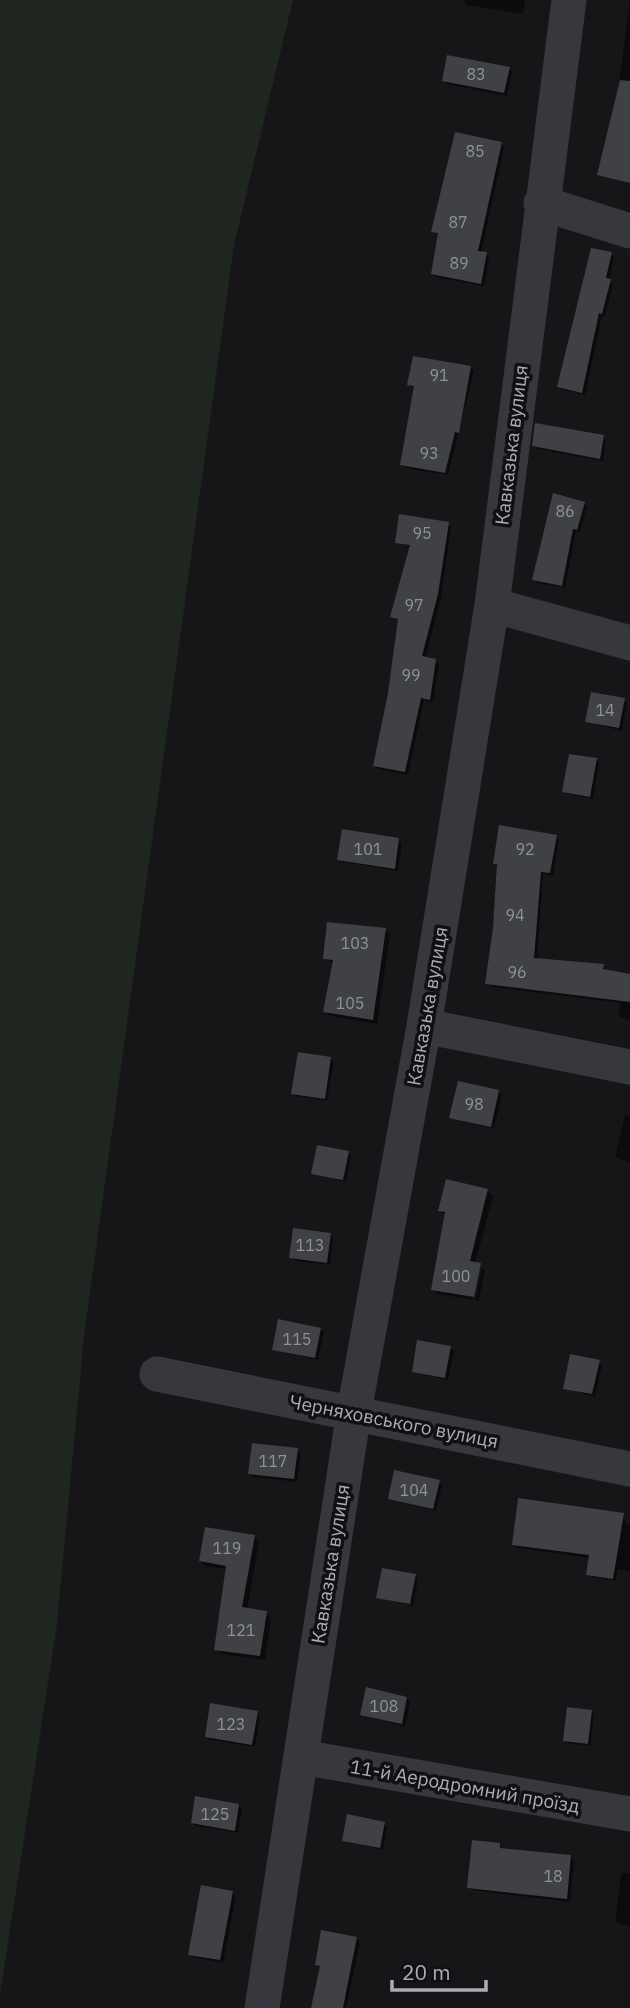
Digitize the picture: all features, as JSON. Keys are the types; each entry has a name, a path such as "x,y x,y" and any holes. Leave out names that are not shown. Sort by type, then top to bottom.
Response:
{"street":[{"name":"Кавказька вулиця","path":"262,2008 354,1412 424,1026 492,605 541,203 569,0"},
{"path":"541,203 630,231"},
{"path":"492,605 630,643"},
{"path":"424,1026 630,1066"},
{"name":"Черняховського вулиця","path":"157,1374 630,1469"},
{"name":"11-й Аеродромний проїзд","path":"301,1757 630,1815"}],"shaded area":[{"path":"0,0 293,0 234,245 84,1336 57,1624 0,1995"}],"building":[{"path":"447,55 510,67 504,93 442,81"},
{"path":"620,80 630,81 630,183 597,175"},
{"path":"455,132 502,142 478,251 487,252 481,284 431,274 438,233 431,232"},
{"path":"591,248 612,252 606,278 611,279 602,314 599,313 582,393 557,387"},
{"path":"413,356 471,366 459,433 455,432 445,473 400,465 414,386 407,385"},
{"path":"535,423 604,435 600,459 532,446"},
{"path":"553,493 585,502 577,530 573,529 562,586 532,580"},
{"path":"399,514 449,522 438,594 422,656 436,659 430,700 421,698 405,772 373,766 388,693 398,619 390,617 410,545 395,543"},
{"path":"591,692 625,698 619,728 585,722"},
{"path":"569,754 597,758 590,797 562,792"},
{"path":"499,825 557,835 550,873 541,872 534,958 604,964 603,969 630,974 630,1002 485,984 493,928 497,864 493,864"},
{"path":"342,829 399,838 395,869 337,860"},
{"path":"327,922 386,928 373,1020 323,1012 333,960 323,959"},
{"path":"298,1052 331,1057 325,1099 291,1094"},
{"path":"458,1081 499,1090 491,1127 449,1118"},
{"path":"317,1145 349,1151 343,1180 311,1174"},
{"path":"446,1179 488,1189 470,1261 481,1263 474,1297 431,1290 445,1212 438,1211"},
{"path":"293,1228 331,1233 327,1263 289,1258"},
{"path":"278,1319 321,1328 315,1358 272,1350"},
{"path":"417,1340 451,1346 445,1378 412,1372"},
{"path":"570,1354 600,1360 592,1394 563,1389"},
{"path":"252,1443 298,1448 294,1479 248,1474"},
{"path":"394,1470 440,1480 433,1509 388,1499"},
{"path":"518,1498 624,1513 613,1579 586,1575 589,1555 512,1545"},
{"path":"205,1527 255,1535 242,1607 267,1611 260,1656 214,1650 226,1566 199,1561"},
{"path":"382,1568 416,1574 410,1604 376,1598"},
{"path":"366,1687 407,1697 402,1724 360,1715"},
{"path":"210,1703 258,1711 252,1745 205,1737"},
{"path":"567,1707 592,1710 588,1744 563,1741"},
{"path":"195,1796 239,1804 235,1831 191,1823"},
{"path":"347,1814 385,1822 380,1848 342,1841"},
{"path":"472,1840 500,1843 500,1848 571,1855 567,1899 467,1888"},
{"path":"201,1885 233,1891 220,1960 188,1955"},
{"path":"321,1930 357,1937 343,2008 311,2008 320,1966 315,1965"}]}
